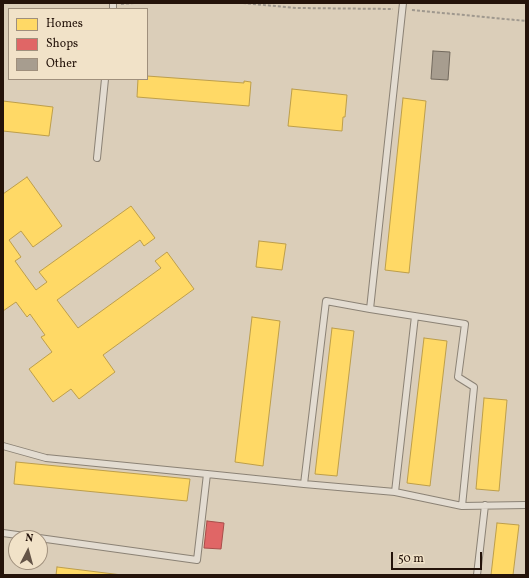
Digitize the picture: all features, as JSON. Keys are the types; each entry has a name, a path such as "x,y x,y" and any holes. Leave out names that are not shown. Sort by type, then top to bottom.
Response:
{"lane":[{"path":"370,308 403,6"},
{"path":"97,158 105,80"},
{"path":"304,484 326,301 464,324 458,378 474,387 462,506"},
{"path":"395,492 415,316"},
{"path":"3,446 46,458 395,492 462,506 526,506"},
{"path":"3,533 197,560 207,474"},
{"path":"477,575 485,506"}],"path":[{"path":"243,3 296,8 403,6 526,21"}],"building: Homes":[{"path":"148,76 244,83 244,81 251,82 249,106 137,97 138,80 148,80"},
{"path":"292,89 347,95 342,131 288,126"},
{"path":"403,98 426,101 409,273 385,270"},
{"path":"3,101 53,107 49,136 3,131"},
{"path":"27,177 62,226 33,247 21,231 9,240 21,257 15,261 36,290 47,282 39,272 131,206 155,238 144,246 140,240 57,300 78,328 161,268 155,261 167,252 194,289 103,355 115,372 79,399 71,389 53,402 29,369 52,352 41,337 45,335 30,314 27,317 16,302 3,311 3,194"},
{"path":"259,241 286,244 282,270 256,267"},
{"path":"252,317 280,321 263,466 235,462"},
{"path":"332,328 354,331 337,476 315,474"},
{"path":"424,338 447,341 430,486 407,483"},
{"path":"484,398 507,400 499,491 476,489"},
{"path":"16,462 190,479 187,501 14,484"},
{"path":"497,523 519,525 513,575 491,575"},
{"path":"57,567 122,575 56,575"}],"building: Shops":[{"path":"207,521 224,523 221,549 204,548"}],"building: Other":[{"path":"433,51 450,52 448,80 431,79"}]}
